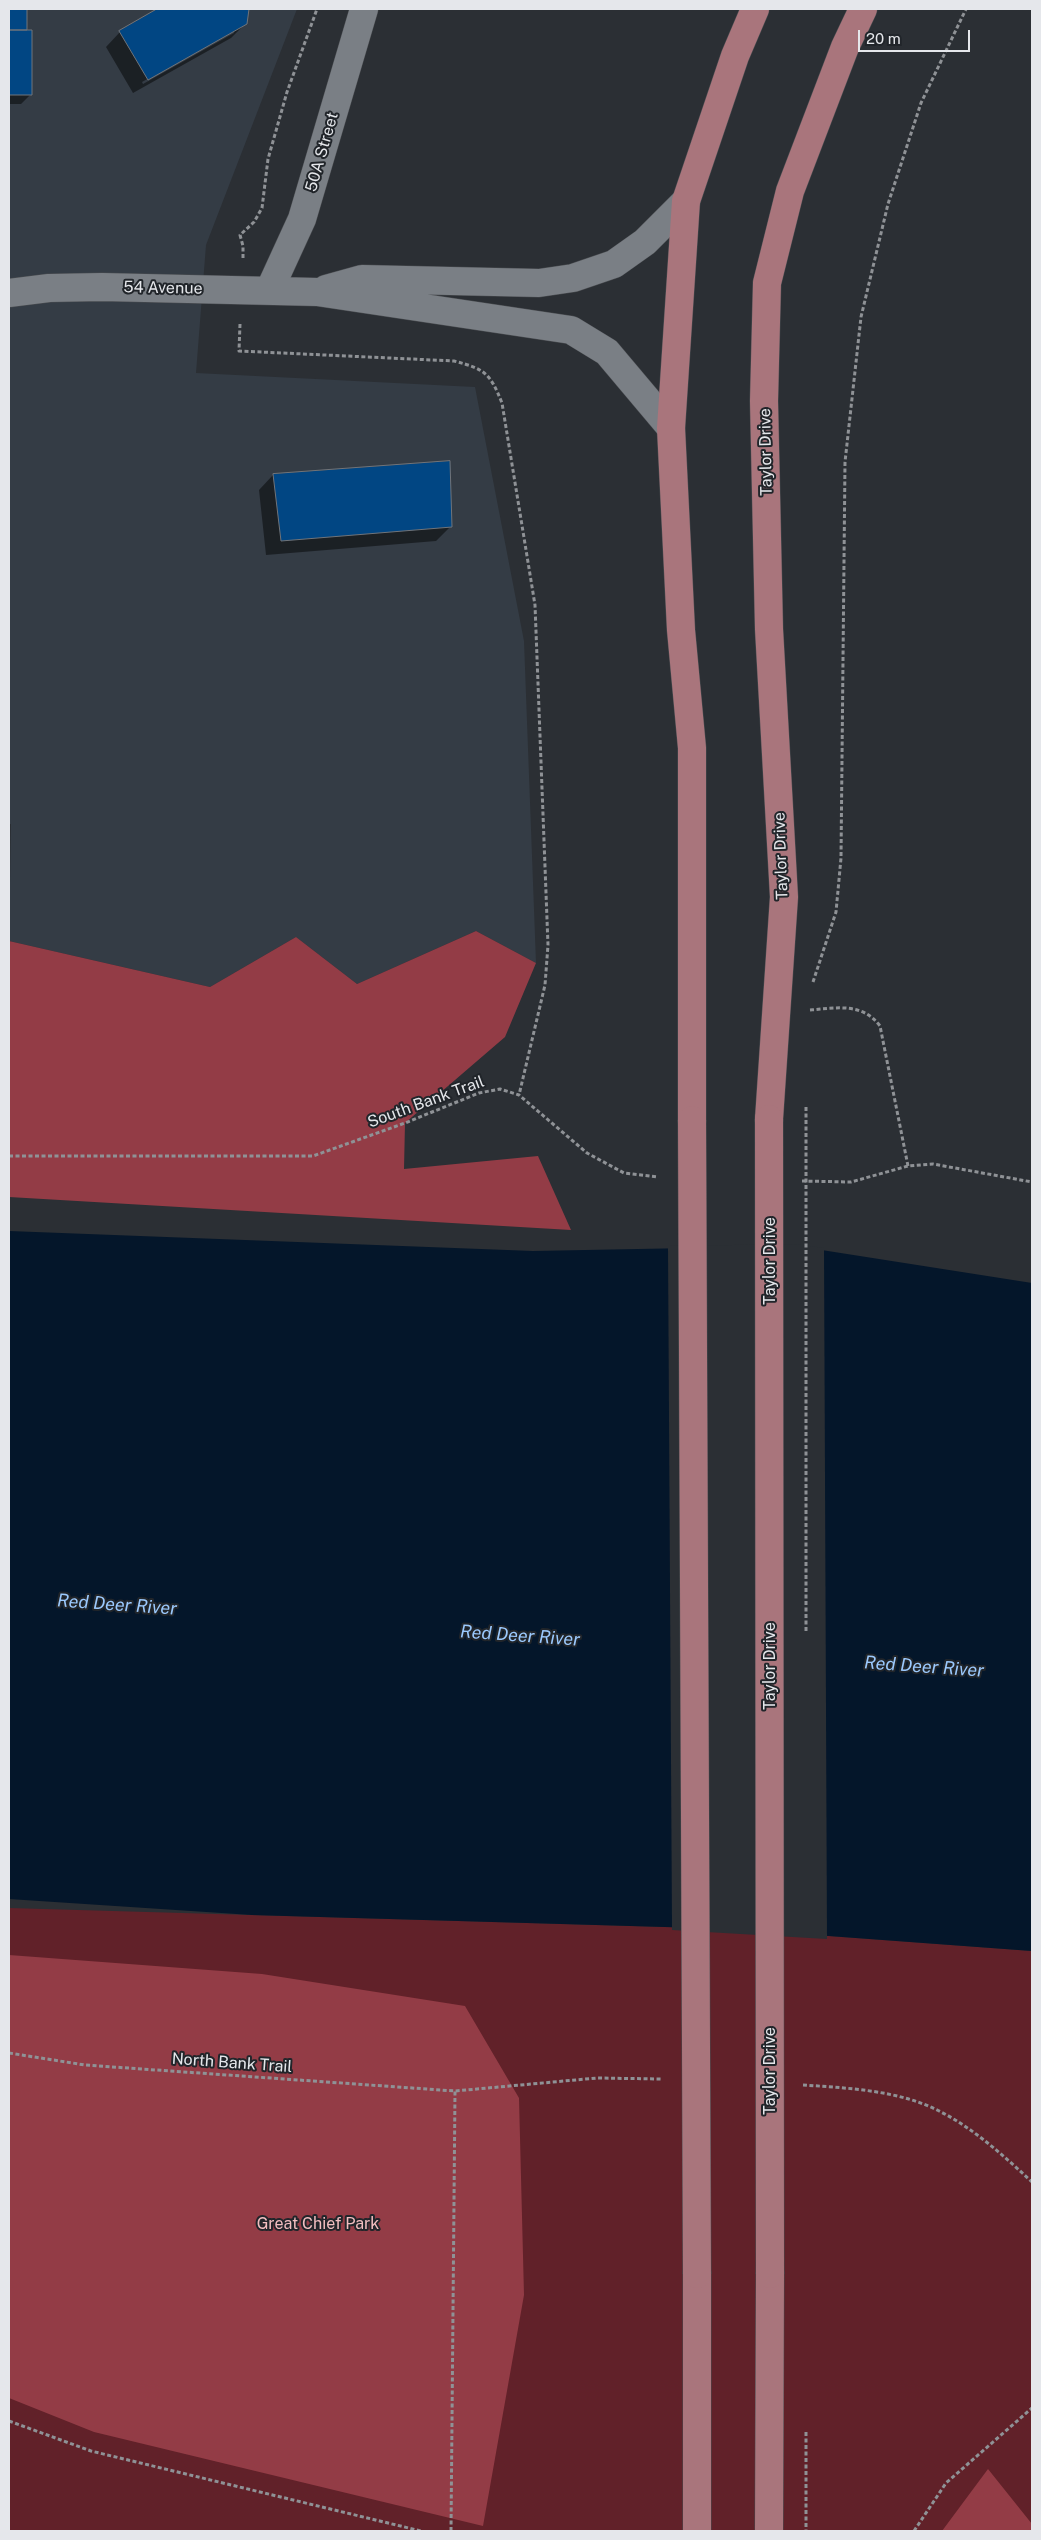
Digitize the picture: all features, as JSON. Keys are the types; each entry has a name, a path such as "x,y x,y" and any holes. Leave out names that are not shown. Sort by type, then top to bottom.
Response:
{"main road":[{"path":"697,2531 692,748 681,630 671,428 686,201 735,56 755,9"},
{"name":"Taylor Drive","path":"769,2531 770,1119 784,897 769,629 764,401 767,283 790,191 845,47 864,9"}],"street":[{"name":"50A Street","path":"269,291 302,219 364,9"},
{"path":"317,292 362,279 539,283 573,278 614,264 645,242 686,201"},
{"name":"54 Avenue","path":"9,293 49,288 102,287 317,292"},
{"path":"317,292 571,330 606,352 671,428"}],"path":[{"path":"243,246 240,235 254,222 262,208 268,159 287,92 317,9"},
{"path":"812,985 836,912 841,858 845,462 861,318 888,204 921,103 966,9"},
{"path":"240,332 239,352 454,361 477,367 494,382 502,403 536,605 542,721 542,804 548,945 545,985 519,1094 587,1154 624,1173 667,1178"},
{"path":"803,1011 856,1008 869,1014 880,1026 908,1166"},
{"name":"South Bank Trail","path":"9,1156 313,1156 405,1124 479,1093 500,1090 519,1094"},
{"path":"792,1181 851,1182 908,1166 933,1164 1032,1182"},
{"name":"North Bank Trail","path":"9,2053 85,2065 455,2091 451,2531"},
{"path":"894,2095 936,2109 965,2127 1003,2155 1032,2182"},
{"path":"914,2531 946,2483 1032,2408"},
{"path":"9,2421 91,2450 421,2531"}],"shaded area":[{"path":"9,9 297,9 206,245 196,373 475,387 524,641 536,963 476,931 357,984 296,937 210,987 9,941 11,824 9,824"}],"green space":[{"path":"476,931 536,963 505,1037 405,1123 404,1169 538,1156 571,1230 9,1197 9,941 210,987 296,937 357,984"},
{"name":"Great Chief Park","path":"9,1908 734,1929 1032,1951 1032,2531 9,2531"},
{"path":"9,1955 262,1974 465,2006 519,2098 524,2295 483,2526 94,2432 9,2398"},
{"path":"988,2469 1032,2524 1032,2531 942,2531"}],"water":[{"name":"Red Deer River","path":"9,1231 533,1251 796,1246 1032,1283 1032,1951 734,1929 252,1915 9,1899"}],"pier":[{"path":"796,1244 824,1248 827,1939 672,1930 668,1246"}],"building":[{"path":"9,9 27,9 27,30 9,30"},
{"path":"157,9 249,9 247,24 148,80 119,31"},
{"path":"9,30 32,30 32,95 9,95"},
{"path":"450,461 452,527 281,541 273,474"}]}
